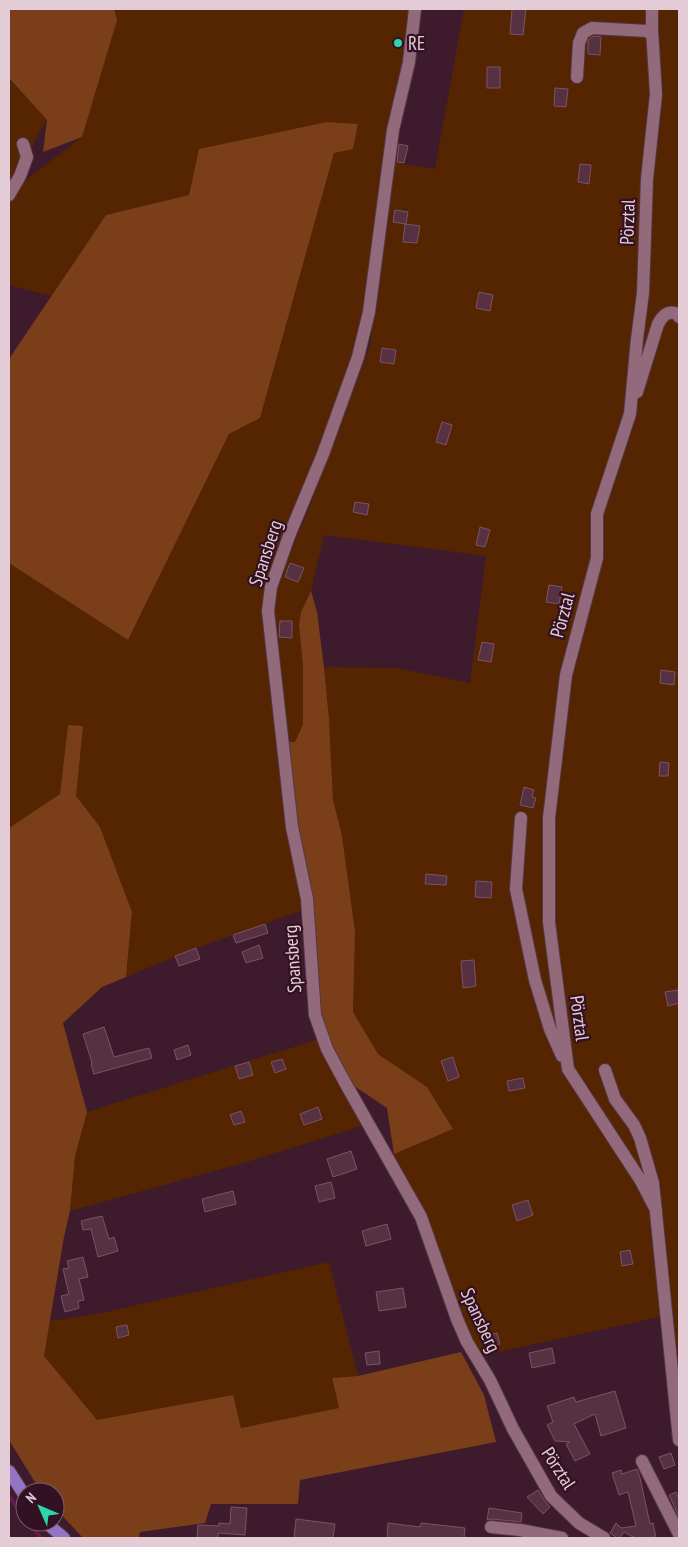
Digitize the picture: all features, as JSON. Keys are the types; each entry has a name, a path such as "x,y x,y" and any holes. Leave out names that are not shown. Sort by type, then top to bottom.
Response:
{"main road":[{"path":"9,1471 16,1482"}],"street":[{"name":"Spansberg","path":"415,9 409,62 393,130 369,312 358,357 323,454 289,536 272,587 268,611 292,828 306,899 315,1015 327,1049 421,1217 460,1327 490,1380 514,1429"},
{"name":"Pörztal","path":"652,9 656,94 647,179 643,293 630,414 598,514 597,558 566,675 549,818 549,922 568,1069 641,1181 656,1210"},
{"path":"576,77 579,43 583,33 592,28 647,31 652,35"},
{"path":"9,194 20,176 27,157 23,144"},
{"path":"630,414 658,324 663,315 672,312 678,314 679,317"},
{"path":"522,818 516,889 534,980 550,1029 568,1069"},
{"name":"Pörztal","path":"605,1070 616,1099 634,1125 640,1138 653,1183 679,1440"},
{"name":"Pörztal","path":"514,1429 551,1496 579,1523 604,1538"},
{"path":"642,1461 679,1534"},
{"path":"491,1527 562,1538"}],"shaded area":[{"path":"9,9 114,9 117,20 82,137 43,152 47,120 9,78"},
{"path":"114,9 411,9 404,62 355,357 265,588 262,615 303,910 196,948 126,977 132,912 100,827 76,796 68,725 60,794 9,828 9,563 128,640 229,434 260,418 334,153 353,148 358,124 189,195 106,215 51,296 9,285 9,201 27,179 82,137 116,20"},
{"path":"464,9 679,9 679,1407 668,1315 480,1356 461,1319 429,1221 394,1154 453,1129 427,1087 378,1054 353,1012 355,931 342,836 333,800 324,667 396,668 470,683 486,556 324,535 311,591 301,612 299,625 303,666 303,724 295,742 286,742 273,621 274,604 282,572 310,506 370,346 392,162 435,169"},
{"path":"9,79 47,119 9,187"},
{"path":"327,122 358,124 353,149 334,153 260,418 229,434 128,640 9,563 9,359 106,215 189,195 199,149"},
{"path":"311,591 317,612 324,667 333,800 342,836 355,931 353,1012 378,1054 427,1087 453,1129 394,1154 387,1108 351,1084 329,1048 318,1016 286,742 295,742 303,724 303,666 299,625 301,612"},
{"path":"68,725 83,726 76,796 100,827 132,912 126,977 102,987 63,1023 87,1112 75,1156 70,1211 44,1356 97,1420 233,1395 241,1428 339,1408 332,1378 358,1376 461,1352 484,1395 496,1442 300,1480 298,1504 211,1504 205,1523 140,1532 139,1538 83,1538 65,1519 65,1482 35,1482 9,1440 9,828 60,794"},
{"path":"319,1039 365,1125 247,1162 70,1211 75,1156 87,1112"},
{"path":"329,1262 358,1376 332,1378 339,1408 241,1428 233,1395 97,1421 44,1356 50,1321 97,1314"}],"building":[{"path":"512,9 526,9 523,35 510,34"},
{"path":"594,36 601,37 600,55 588,54 588,41"},
{"path":"487,67 500,67 500,88 487,88"},
{"path":"555,88 568,89 566,107 554,106"},
{"path":"399,144 408,146 404,163 397,162"},
{"path":"580,164 591,165 589,184 578,182"},
{"path":"395,210 408,212 406,224 393,222"},
{"path":"405,224 420,226 417,243 403,242"},
{"path":"479,292 493,295 490,311 476,308"},
{"path":"382,348 396,350 394,364 380,362"},
{"path":"442,422 452,425 446,445 436,442"},
{"path":"355,502 369,504 367,515 353,512"},
{"path":"480,527 490,530 485,547 476,545"},
{"path":"290,563 304,568 298,582 285,577"},
{"path":"549,585 562,587 559,604 546,602"},
{"path":"280,621 292,621 292,638 279,637"},
{"path":"482,642 494,644 491,662 478,660"},
{"path":"661,670 675,672 674,685 660,683"},
{"path":"660,762 669,763 668,776 659,776"},
{"path":"524,787 534,790 532,797 536,798 533,808 520,805"},
{"path":"426,874 447,876 446,885 425,884"},
{"path":"476,881 492,882 491,898 475,897"},
{"path":"265,924 268,933 236,943 233,935"},
{"path":"259,945 263,958 246,963 242,952"},
{"path":"196,948 200,959 179,966 175,956"},
{"path":"474,960 476,986 463,988 461,961"},
{"path":"678,990 679,1003 668,1006 665,992"},
{"path":"104,1027 114,1057 149,1048 152,1058 94,1074 83,1034"},
{"path":"188,1045 191,1055 177,1060 174,1050"},
{"path":"453,1057 459,1077 448,1081 441,1061"},
{"path":"282,1059 286,1069 275,1073 271,1062"},
{"path":"249,1062 253,1075 239,1079 235,1066"},
{"path":"523,1078 525,1088 509,1091 507,1081"},
{"path":"318,1107 322,1119 304,1125 300,1114"},
{"path":"241,1111 245,1122 234,1125 230,1115"},
{"path":"351,1151 357,1169 333,1177 327,1159"},
{"path":"331,1182 335,1198 319,1202 315,1186"},
{"path":"233,1191 236,1204 205,1212 202,1199"},
{"path":"528,1200 533,1215 517,1221 512,1205"},
{"path":"102,1216 109,1239 114,1237 118,1251 98,1257 91,1229 83,1230 81,1221"},
{"path":"387,1224 391,1239 366,1246 362,1231"},
{"path":"630,1250 633,1264 622,1266 620,1252"},
{"path":"83,1257 88,1277 79,1279 84,1300 78,1301 79,1308 65,1312 61,1296 69,1294 63,1269 69,1268 67,1261"},
{"path":"403,1288 406,1307 379,1311 376,1292"},
{"path":"127,1325 129,1335 118,1338 116,1327"},
{"path":"497,1333 500,1344 488,1347 486,1336"},
{"path":"552,1348 555,1363 532,1368 529,1353"},
{"path":"379,1351 380,1364 367,1365 365,1353"},
{"path":"615,1391 626,1428 601,1436 595,1414 574,1424 590,1454 575,1461 566,1444 570,1442 555,1441 547,1425 553,1422 547,1406 574,1397 576,1402"},
{"path":"671,1453 675,1465 664,1469 659,1457"},
{"path":"637,1469 650,1524 653,1523 656,1538 635,1538 624,1532 620,1538 617,1538 610,1533 616,1523 621,1528 636,1526 628,1492 619,1495 612,1473 621,1470 622,1474"},
{"path":"538,1490 550,1507 543,1514 527,1497"},
{"path":"676,1492 679,1499 679,1517 669,1495"},
{"path":"231,1507 247,1508 245,1535 218,1533 218,1538 197,1538 198,1525 219,1526 219,1523 230,1524"},
{"path":"489,1508 522,1513 521,1522 487,1520"},
{"path":"296,1519 335,1524 333,1538 294,1538"},
{"path":"388,1523 420,1527 421,1523 465,1528 464,1538 387,1538"}],"waterway":[{"path":"9,1496 15,1504"},
{"path":"36,1532 41,1538"}],"place":[{"name":"RE","path":"398,43"}]}
